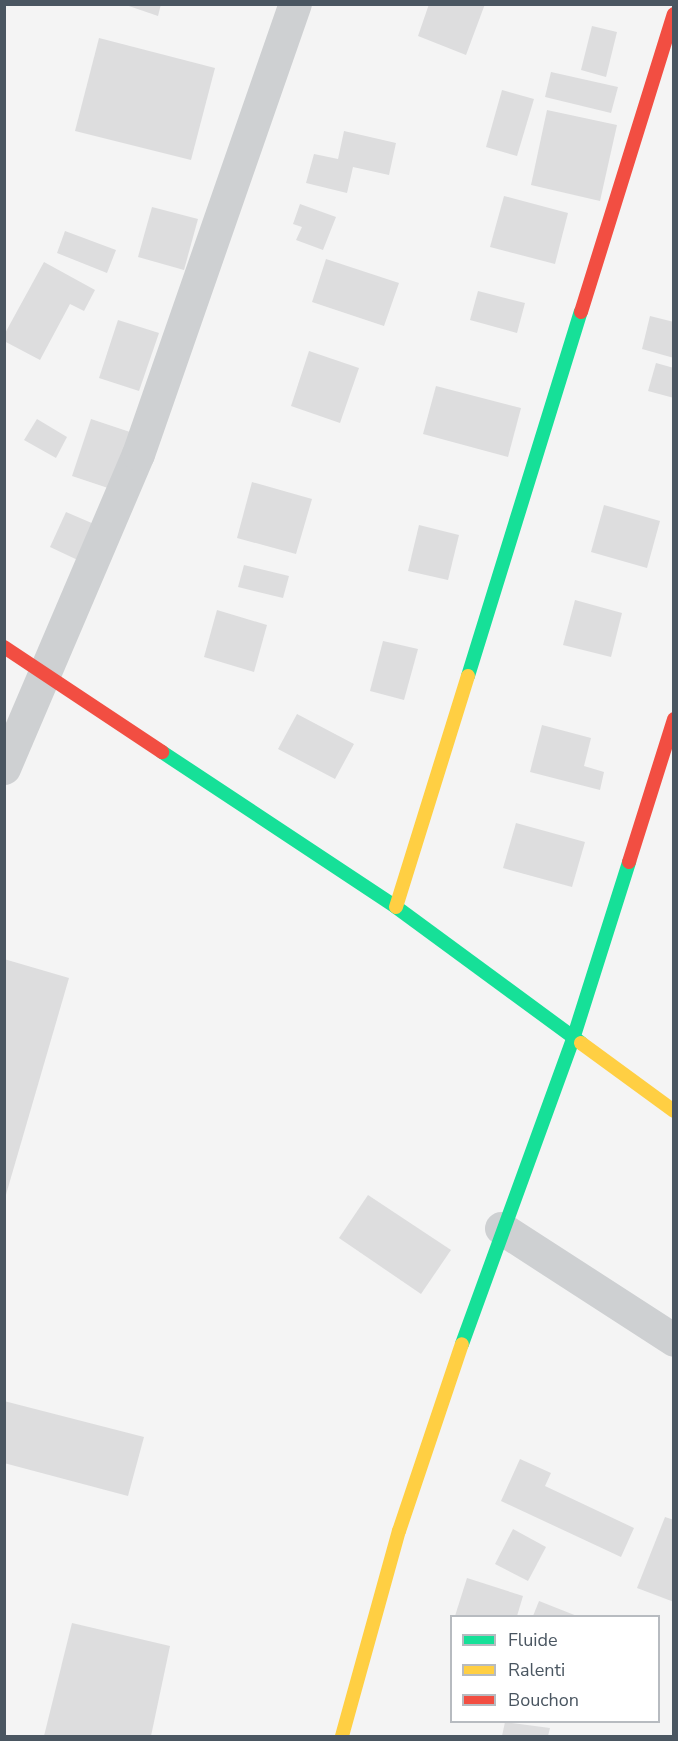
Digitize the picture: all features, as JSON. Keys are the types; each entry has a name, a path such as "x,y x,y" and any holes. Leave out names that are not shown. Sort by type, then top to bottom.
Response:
{"street":[{"path":"4,768 45,678 138,454 295,4"},
{"path":"396,907 674,14"},
{"path":"4,647 45,678 396,907 674,1111"},
{"path":"342,1737 399,1531 501,1228 573,1039 674,719"},
{"path":"501,1228 674,1340"}],"building":[{"path":"123,4 161,4 158,16"},
{"path":"429,4 485,4 466,55 418,36"},
{"path":"592,26 617,32 606,77 581,70"},
{"path":"99,38 215,68 191,160 75,131"},
{"path":"551,72 618,87 611,113 545,97"},
{"path":"502,90 534,99 517,156 486,147"},
{"path":"547,110 617,125 600,201 531,185"},
{"path":"344,131 396,143 389,175 353,167 347,193 306,183 314,154 338,159"},
{"path":"504,196 568,213 555,264 490,247"},
{"path":"300,204 336,217 323,250 296,240 302,227 293,224"},
{"path":"152,207 198,219 184,270 138,257"},
{"path":"65,231 116,250 107,273 57,253"},
{"path":"326,259 399,283 384,326 312,302"},
{"path":"44,262 95,290 84,311 70,304 40,360 4,341 4,335"},
{"path":"478,291 525,303 517,333 470,320"},
{"path":"650,316 674,322 674,358 642,349"},
{"path":"118,320 159,333 139,391 99,378"},
{"path":"309,351 359,368 340,423 291,406"},
{"path":"656,363 674,368 674,398 648,391"},
{"path":"436,386 521,408 508,457 423,434"},
{"path":"37,419 67,437 56,458 24,440"},
{"path":"91,419 130,432 111,489 72,476"},
{"path":"252,482 312,499 296,554 237,538"},
{"path":"604,505 660,521 647,568 591,552"},
{"path":"66,512 101,527 84,563 50,547"},
{"path":"419,525 459,535 448,580 408,571"},
{"path":"244,565 289,576 283,598 238,587"},
{"path":"575,600 622,613 611,657 563,645"},
{"path":"217,610 267,625 254,672 204,657"},
{"path":"383,641 418,649 404,700 370,691"},
{"path":"297,714 354,744 335,779 278,749"},
{"path":"542,725 591,738 584,766 604,772 600,790 530,772"},
{"path":"516,823 585,842 572,887 503,868"},
{"path":"4,959 69,978 5,1198 4,1198"},
{"path":"368,1195 451,1250 421,1294 339,1238"},
{"path":"4,1401 144,1437 128,1496 4,1463"},
{"path":"520,1459 551,1473 545,1486 634,1528 621,1557 501,1501"},
{"path":"665,1517 674,1520 674,1602 637,1588"},
{"path":"513,1529 546,1547 528,1581 495,1564"},
{"path":"467,1578 523,1596 517,1615 455,1615"},
{"path":"539,1601 574,1615 533,1615"},
{"path":"72,1623 170,1646 151,1736 44,1736"},
{"path":"505,1723 550,1728 548,1736 502,1736"}],"traffic: fast":[{"path":"468,676 581,312"},
{"path":"162,752 396,907 581,1043"},
{"path":"462,1344 573,1039 629,862"}],"traffic: slow":[{"path":"396,907 468,676"},
{"path":"581,1043 674,1111"},
{"path":"342,1736 399,1531 462,1344"}],"traffic: jam":[{"path":"581,312 674,14"},
{"path":"4,647 162,752"},
{"path":"629,862 674,719"}]}
